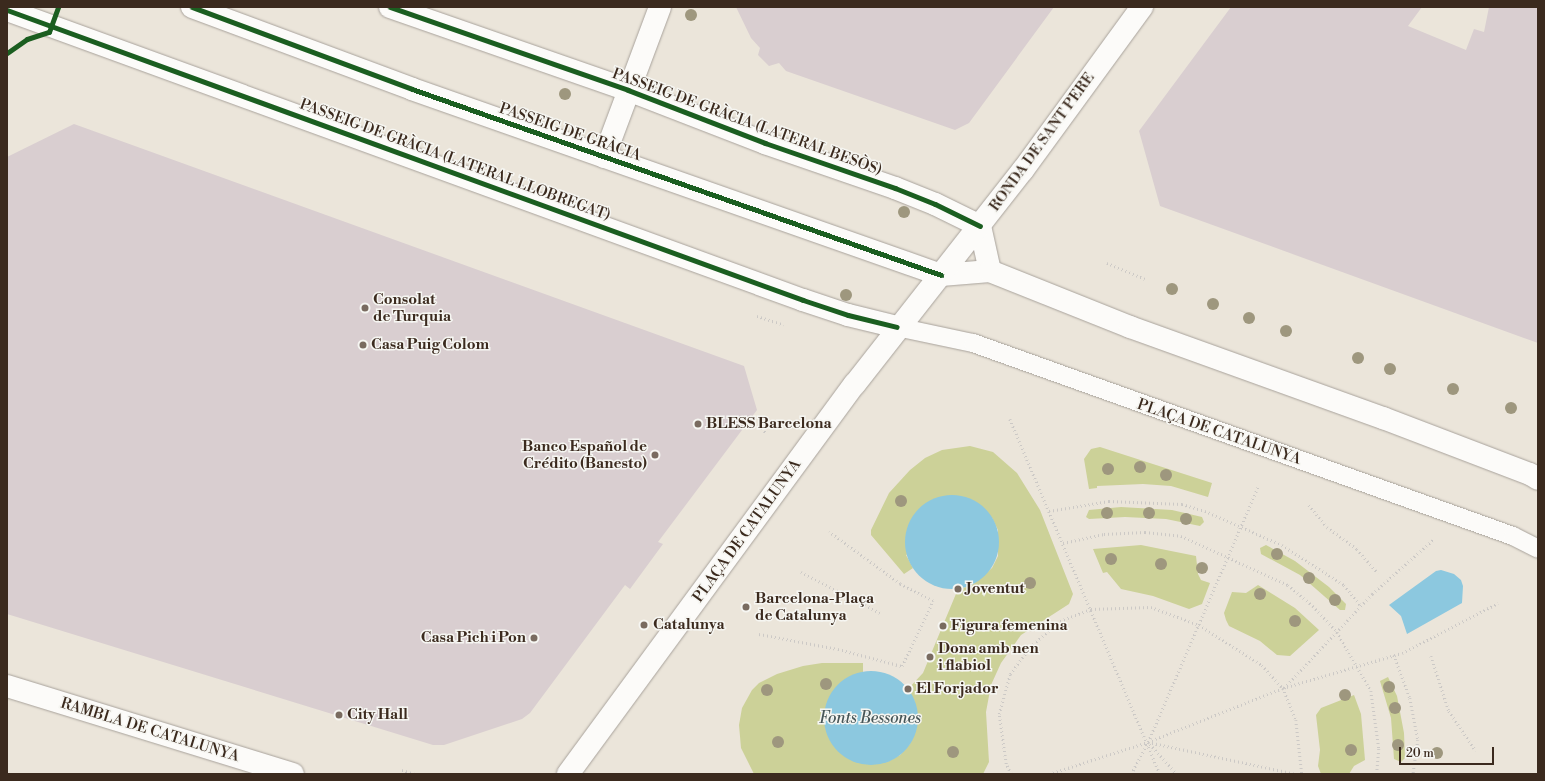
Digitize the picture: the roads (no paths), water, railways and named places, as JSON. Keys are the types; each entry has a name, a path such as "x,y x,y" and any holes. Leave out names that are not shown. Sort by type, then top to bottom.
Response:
{"street":[{"name":"PASSEIG DE GRÀCIA","path":"192,7 604,157 941,275"},
{"name":"PASSEIG DE GRÀCIA (LATERAL BESÒS)","path":"390,7 628,90 743,135 895,188 935,204 980,226"},
{"path":"604,157 628,90 652,35 660,7"},
{"name":"RONDA DE SANT PERE","path":"941,275 980,226 1142,7"},
{"name":"PASSEIG DE GRÀCIA (LATERAL LLOBREGAT)","path":"7,10 802,300 848,315 897,327"},
{"path":"980,226 990,271"},
{"path":"941,275 990,271 1130,327 1404,426 1530,474 1538,479"},
{"name":"PLAÇA DE CATALUNYA","path":"568,774 897,327 941,275"},
{"name":"RAMBLA DE CATALUNYA","path":"7,686 293,774"}],"lane":[{"name":"PLAÇA DE CATALUNYA","path":"897,327 973,343 1513,536 1538,549"}],"water":[{"path":"952,495 970,499 985,509 995,524 999,542 995,560 985,575 970,585 952,589 934,585 919,575 909,560 905,542 909,524 919,509 934,499"},
{"path":"1441,570 1454,574 1461,580 1463,586 1462,603 1407,634 1401,616 1389,605 1436,571"},
{"name":"Fonts Bessones","path":"871,671 889,675 904,685 914,700 918,718 914,736 904,751 889,761 871,765 853,761 838,751 828,736 824,718 828,700 838,685 853,675"}],"place":[{"name":"Consolat de Turquia","path":"365,308"},
{"name":"Casa Puig Colom","path":"363,345"},
{"name":"BLESS Barcelona","path":"698,424"},
{"name":"Banco Español de Crédito (Banesto)","path":"655,455"},
{"name":"Joventut","path":"958,589"},
{"name":"Barcelona-Plaça de Catalunya","path":"746,607"},
{"name":"Catalunya","path":"644,625"},
{"name":"Figura femenina","path":"943,626"},
{"name":"Casa Pich i Pon","path":"534,638"},
{"name":"Dona amb nen i flabiol","path":"930,657"},
{"name":"El Forjador","path":"908,689"},
{"name":"City Hall","path":"339,715"}]}
